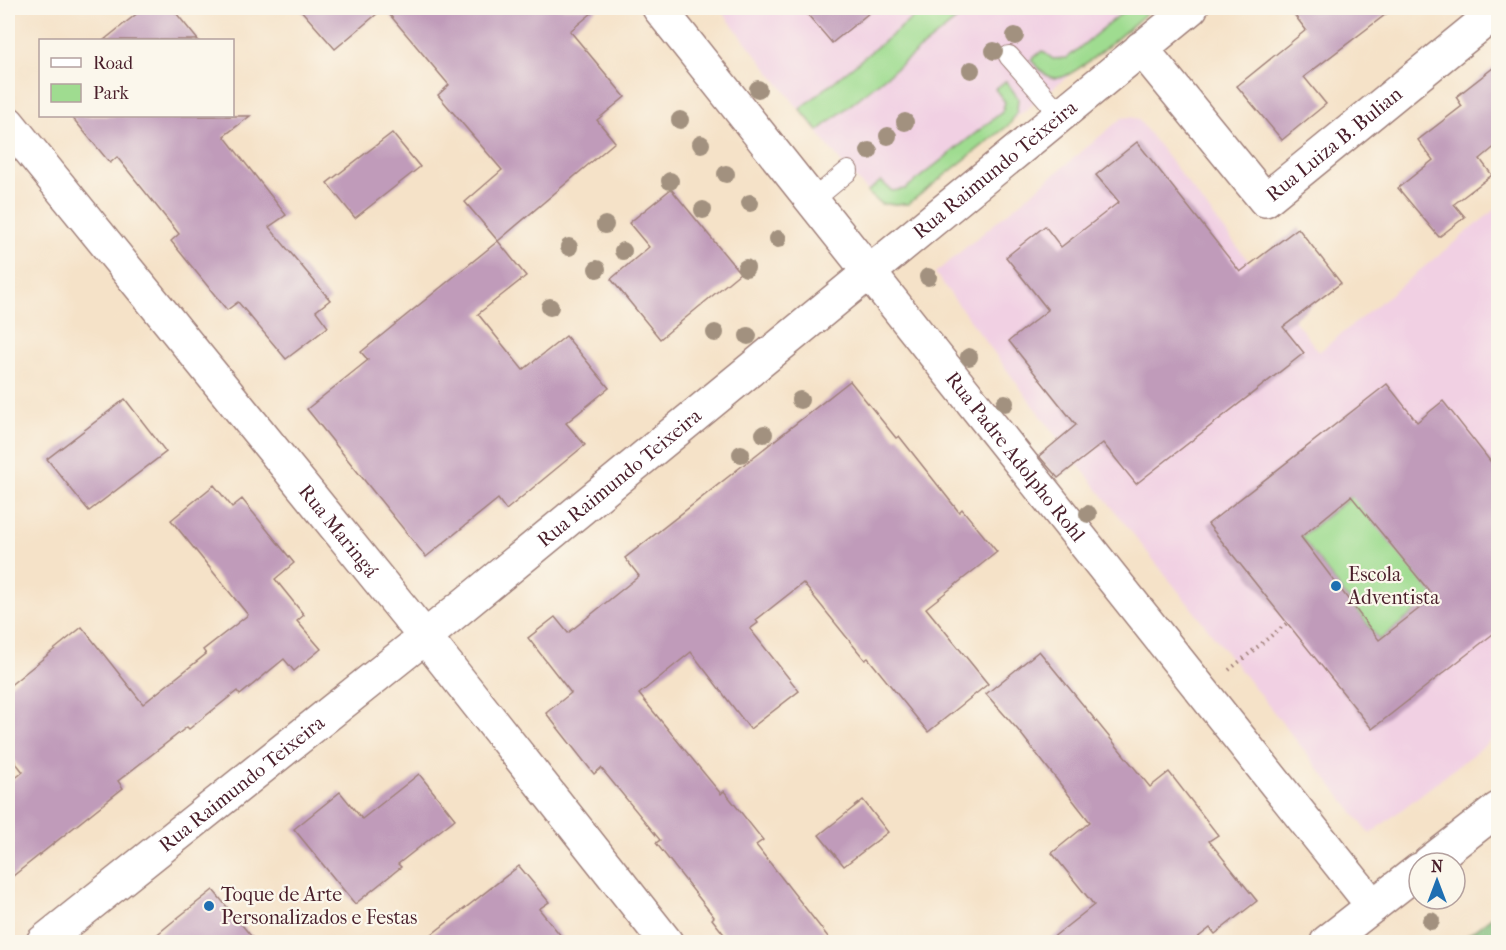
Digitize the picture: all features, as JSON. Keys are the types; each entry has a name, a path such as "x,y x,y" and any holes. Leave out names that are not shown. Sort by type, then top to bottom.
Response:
{"street":[{"name":"Rua Padre Adolpho Rohl","path":"659,8 1373,906"},
{"name":"Rua Raimundo Teixeira","path":"43,942 425,637 869,270 1191,8"},
{"name":"Rua Luiza B. Bulian","path":"1141,48 1264,200 1498,10"},
{"name":"Rua Maringá","path":"8,123 425,637 666,942"},
{"path":"1444,851 1498,809"},
{"path":"1327,942 1407,879"}],"lane":[{"path":"1009,56 1060,114"},
{"path":"813,200 848,171"}],"path":[{"path":"1203,692 1287,622"}],"shaded area":[{"path":"719,8 1153,8 908,204 892,205 881,204 848,171"},
{"name":"Escola Adventista","path":"1122,118 1138,119 1319,352 1498,207 1498,735 1370,834 1077,463 1058,478 1039,456 1059,440 935,273"}],"green space":[{"path":"925,8 971,8 818,131 800,109"},
{"path":"1128,8 1153,8 1092,59 1067,75 1058,78 1050,77 1031,60 1042,51 1053,59 1067,58"},
{"path":"1006,81 1018,98 1017,111 1010,124 908,204 881,204 867,192 881,181 892,191 905,189 1002,112 1005,102 995,89"},
{"path":"1406,452 1434,597 1379,640 1301,537"},
{"path":"1498,912 1498,942 1459,942"}],"building":[{"path":"144,8 172,8 197,39 105,39"},
{"path":"299,8 384,8 335,49"},
{"path":"384,8 598,8 570,31 625,97 597,120 615,142 498,241 465,202 502,170 438,95 449,85"},
{"path":"802,8 875,8 832,43"},
{"path":"1289,8 1394,8 1304,77 1326,104 1282,140 1237,86 1306,30"},
{"path":"1498,64 1498,144 1480,159 1492,175 1454,204 1465,217 1439,237 1398,188 1433,160 1418,140 1462,106 1456,97"},
{"path":"250,116 224,136 286,215 269,227 330,300 316,311 328,327 286,359 238,302 227,310 171,241 179,234 117,157 110,163 72,117"},
{"path":"392,133 420,167 355,218 327,183"},
{"path":"1137,142 1240,272 1298,228 1341,283 1283,327 1304,353 1136,484 1103,443 1058,478 1039,456 1076,425 1009,341 1048,310 1006,257 1045,226 1061,247 1119,202 1096,175"},
{"path":"671,189 740,273 660,339 611,279 649,247 629,223"},
{"path":"498,241 526,276 478,314 523,370 566,336 609,388 566,423 585,445 506,510 498,499 426,557 307,409 368,360 361,352"},
{"path":"850,381 896,438 899,436 959,512 962,509 997,552 926,608 988,684 928,732 868,658 865,660 803,583 756,620 758,623 750,629 799,691 750,729 691,652 639,694 721,794 724,791 763,840 756,845 832,942 730,942 712,919 714,917 656,843 660,840 601,768 594,774 546,713 571,693 528,638 555,617 568,633 639,576 625,558"},
{"path":"1387,384 1417,422 1443,401 1498,471 1498,630 1372,729 1208,524","holes":["1351,496 1434,597 1379,640 1301,537"]},
{"path":"125,399 166,452 89,511 47,459"},
{"path":"214,485 232,507 242,499 294,563 275,579 304,615 297,621 321,649 294,671 284,659 240,695 237,691 189,729 187,727 118,781 123,788 8,880 8,784 23,772 8,753 8,687 82,627 143,704 206,654 203,650 248,615 171,520"},
{"path":"1039,651 1150,787 1169,772 1218,835 1209,841 1257,901 1215,934 1210,928 1192,942 1047,942 1094,905 1052,853 1090,822 1018,730 986,694"},
{"path":"419,774 455,819 398,864 401,867 355,904 294,829 340,792 362,819"},
{"path":"863,800 888,832 844,866 819,835"},
{"path":"519,866 549,902 539,909 566,942 422,942"},
{"name":"Toque de Arte Personalizados e Festas","path":"213,890 256,942 148,942 171,923"}],"place":[{"name":"Escola Adventista","path":"1336,586"},
{"name":"Toque de Arte Personalizados e Festas","path":"209,906"}]}
